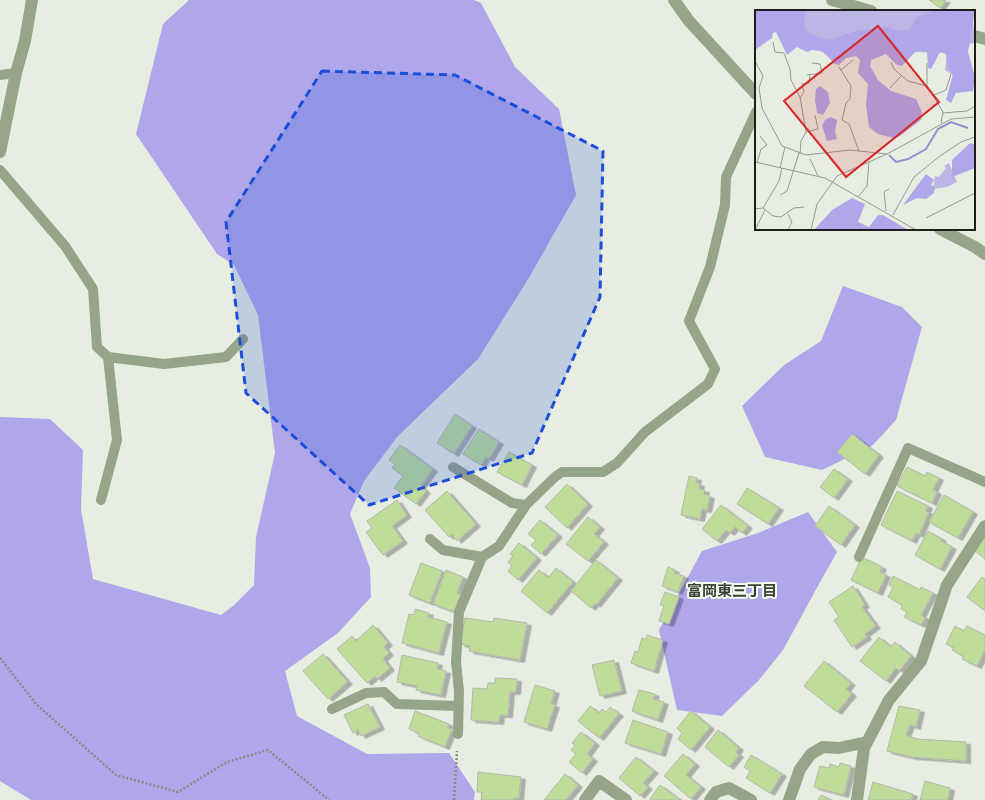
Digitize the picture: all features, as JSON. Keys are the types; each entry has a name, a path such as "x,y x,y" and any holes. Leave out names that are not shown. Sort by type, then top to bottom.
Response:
{"street":[{"path":"0,152 16,73 25,41 32,0"},
{"path":"674,0 689,21 755,93"},
{"path":"832,0 867,10"},
{"path":"975,36 985,39"},
{"path":"942,230 975,247 985,254"},
{"path":"857,800 864,748 889,700 921,661 947,586 985,526"},
{"path":"789,800 800,769 812,754 823,747 838,748 867,742"},
{"path":"585,800 599,781 626,800"},
{"path":"710,800 716,792 729,788 751,800"}],"lane":[{"path":"0,74 16,73"},
{"path":"458,734 459,691 456,662 459,612 482,557 499,546 526,505 555,477 562,472 603,472 617,463 645,432 708,384 715,369 689,321 710,267 725,205 726,177 755,114"},
{"path":"0,170 65,246 93,289 97,347 108,358 117,440 101,500"},
{"path":"108,358 164,364 226,357 243,339"},
{"path":"859,557 908,448 985,482"},
{"path":"453,467 512,503 526,505"},
{"path":"430,539 443,550 482,557"},
{"path":"332,709 366,693 384,692 397,704 458,706"}],"path":[{"path":"0,658 36,704 116,775 178,792 227,762 268,750 328,800"},
{"path":"454,800 458,734"}],"highlighted area":[{"path":"322,71 455,75 603,151 600,297 532,453 369,505 246,393 226,222"}],"shaded area":[{"path":"189,0 474,0 481,3 515,67 559,109 576,195 527,281 478,359 397,437 364,481 350,514 370,568 371,597 338,633 285,671 297,716 367,754 449,753 475,792 474,800 31,800 0,781 0,417 50,419 83,450 81,509 93,579 221,615 233,606 254,585 256,537 275,453 258,315 234,265 217,254 136,134 163,24"},
{"path":"843,286 902,307 922,327 896,420 873,445 822,470 765,457 742,406 784,365 821,341"},
{"path":"808,512 837,552 783,650 759,680 722,716 677,710 659,630 702,551 758,533"}],"building":[{"path":"929,0 946,0 940,8"},
{"path":"455,414 472,426 454,454 437,443"},
{"path":"479,429 499,442 489,459 486,457 481,465 463,454"},
{"path":"852,434 879,455 865,474 837,452"},
{"path":"400,445 433,469 421,486 426,491 416,504 394,488 403,476 392,468 395,464 389,460"},
{"path":"509,452 532,465 522,485 497,472"},
{"path":"907,467 925,476 927,472 939,478 933,490 937,492 932,503 897,486"},
{"path":"834,469 848,479 834,498 820,487"},
{"path":"689,476 697,478 696,483 700,484 699,489 705,490 704,494 710,496 707,510 702,509 700,519 681,515"},
{"path":"567,484 588,504 567,528 545,507"},
{"path":"747,488 779,508 768,524 737,504"},
{"path":"447,491 476,524 457,541 452,534 449,537 425,510"},
{"path":"897,491 928,506 926,511 929,512 919,535 916,533 912,541 881,525"},
{"path":"944,495 973,512 958,538 929,522"},
{"path":"397,500 407,515 392,526 403,541 383,555 366,532 372,528 367,521"},
{"path":"721,505 748,526 742,533 735,527 730,533 726,530 717,541 702,529"},
{"path":"829,506 855,525 841,545 815,526"},
{"path":"588,517 600,527 594,534 604,542 588,561 566,544"},
{"path":"540,520 558,535 541,554 531,545 536,540 528,534"},
{"path":"928,531 952,547 940,569 915,555"},
{"path":"985,535 985,559 974,550"},
{"path":"519,543 537,558 518,580 508,571 512,566 508,562 513,556 510,554"},
{"path":"862,557 882,567 880,572 886,575 878,593 851,580"},
{"path":"596,560 618,578 596,605 595,603 591,608 571,591"},
{"path":"421,563 442,571 430,603 409,595"},
{"path":"668,567 675,570 674,573 684,576 678,592 662,586"},
{"path":"556,568 573,582 547,613 521,591 539,570 548,578"},
{"path":"446,570 463,577 457,593 461,595 455,612 433,604"},
{"path":"893,576 920,590 921,587 933,593 921,615 925,618 921,625 904,617 907,612 901,609 902,605 888,597 893,587 889,585"},
{"path":"982,577 985,579 985,611 967,597"},
{"path":"853,586 865,605 862,607 876,626 865,634 867,637 852,647 834,620 839,617 829,602"},
{"path":"665,592 679,597 669,624 659,621 664,606 660,605"},
{"path":"415,609 429,613 428,617 447,622 439,653 402,643 409,614 414,615"},
{"path":"465,618 493,622 494,618 527,623 520,660 469,651 470,646 460,644"},
{"path":"373,625 388,643 384,647 389,653 383,659 390,668 377,679 375,676 367,683 337,649 352,636 356,641"},
{"path":"955,626 964,631 967,626 985,635 985,650 977,666 962,659 964,657 952,650 954,648 946,644"},
{"path":"647,635 663,640 654,671 631,663 635,651 638,652 642,638 646,639"},
{"path":"879,637 891,647 895,642 911,656 899,671 896,668 886,681 860,661"},
{"path":"323,654 348,682 328,699 303,671"},
{"path":"402,655 438,663 437,669 446,671 441,695 416,690 417,686 397,682"},
{"path":"614,660 622,691 600,696 592,665"},
{"path":"824,661 851,683 846,689 852,694 837,712 804,686"},
{"path":"495,678 517,679 516,692 510,692 508,715 500,715 499,722 471,720 473,688 487,689 488,683 495,683"},
{"path":"535,685 555,691 551,704 555,705 547,729 524,722"},
{"path":"639,690 655,694 653,699 664,702 658,720 632,711"},
{"path":"368,704 380,727 361,736 358,730 353,733 344,715"},
{"path":"590,706 599,713 602,709 606,712 610,707 619,714 599,738 578,721"},
{"path":"899,706 920,710 916,727 910,725 906,735 917,739 966,742 966,761 912,757 887,751"},
{"path":"415,711 449,724 447,728 452,729 445,747 418,736 419,733 409,729"},
{"path":"691,711 710,727 691,750 678,739 682,733 677,728"},
{"path":"633,720 668,732 661,754 625,743"},
{"path":"718,730 739,748 736,752 739,755 729,767 705,747"},
{"path":"581,732 595,743 587,754 593,759 582,773 569,762 576,754 571,750 575,745 572,743"},
{"path":"683,754 695,764 686,775 701,787 691,799 664,776"},
{"path":"751,755 782,774 770,793 746,778 750,771 744,767"},
{"path":"636,757 654,771 643,783 648,787 640,796 619,778"},
{"path":"840,763 851,766 844,795 814,787 820,766 829,768 830,764 839,767"},
{"path":"478,772 521,777 519,798 514,798 513,800 481,800 482,792 477,792"},
{"path":"565,774 578,785 566,800 544,800"},
{"path":"925,781 950,788 948,800 920,800"},
{"path":"873,782 913,794 911,800 868,800"},
{"path":"660,785 680,800 651,800 650,799"},
{"path":"821,795 832,800 818,800"}],"district":[{"name":"富岡東三丁目","path":"732,591"}]}
